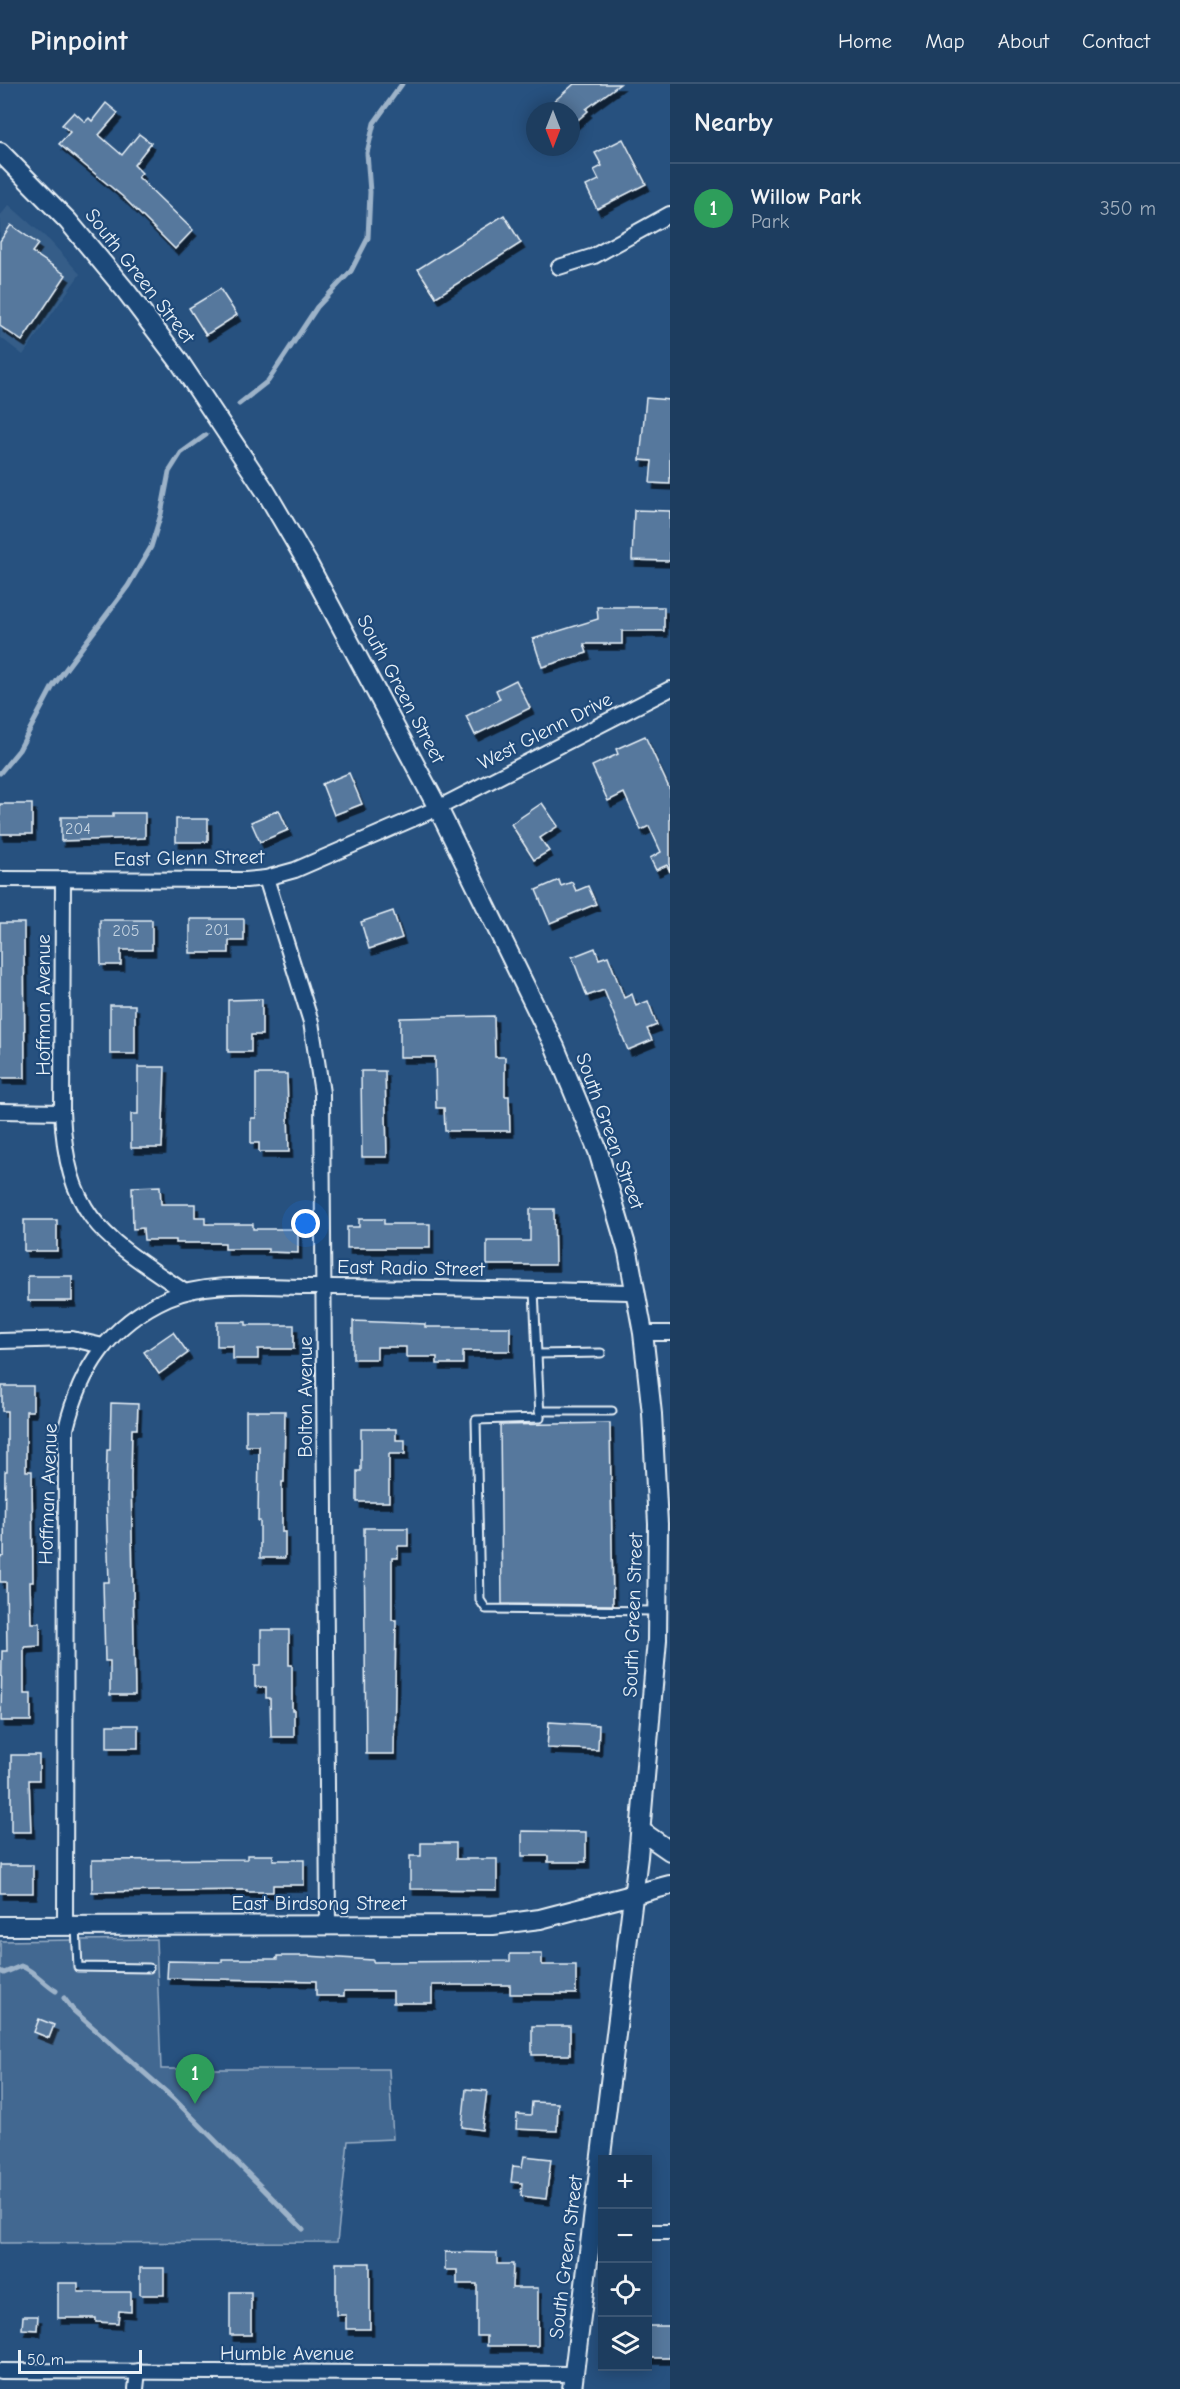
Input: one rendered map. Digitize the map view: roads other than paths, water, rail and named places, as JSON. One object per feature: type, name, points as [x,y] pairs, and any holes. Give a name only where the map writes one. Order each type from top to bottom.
[{"type":"street","name":"South Green Street","points":[[0,152],[46,197],[90,246],[133,300],[199,391],[266,492],[307,562],[438,808],[521,975],[585,1116],[614,1201],[636,1292],[643,1332],[653,1426],[664,1576],[657,1611],[654,1690],[641,1831],[597,2232],[573,2382]]},
{"type":"street","points":[[559,267],[594,256],[670,214]]},
{"type":"street","name":"West Glenn Drive","points":[[438,808],[670,689]]},
{"type":"street","name":"East Glenn Street","points":[[0,879],[226,880],[266,878],[295,870],[438,808]]},
{"type":"street","name":"Bolton Avenue","points":[[266,878],[308,1008],[320,1070],[323,1105],[328,1925]]},
{"type":"street","name":"Hoffman Avenue","points":[[63,879],[62,1112],[69,1169],[79,1197],[90,1216],[111,1240],[185,1292]]},
{"type":"street","points":[[0,1111],[62,1112]]},
{"type":"street","name":"East Radio Street","points":[[185,1292],[218,1287],[323,1287],[636,1292]]},
{"type":"street","name":"Hoffman Avenue","points":[[71,1926],[66,1438],[71,1408],[91,1362],[103,1346],[146,1311],[170,1297],[185,1292]]},
{"type":"street","points":[[643,1332],[670,1333]]},
{"type":"street","points":[[0,1341],[72,1339],[103,1346]]},
{"type":"street","points":[[641,1831],[670,1851]]},
{"type":"street","name":"East Birdsong Street","points":[[0,1926],[506,1924],[540,1919],[670,1885]]},
{"type":"street","points":[[652,2232],[670,2232]]},
{"type":"street","name":"Humble Avenue","points":[[0,2371],[138,2371],[573,2382]]},
{"type":"street","points":[[136,2389],[138,2371]]},
{"type":"lane","points":[[534,1290],[540,1418],[476,1420],[480,1600],[486,1609],[657,1611]]},
{"type":"lane","points":[[537,1354],[601,1353]]},
{"type":"lane","points":[[539,1411],[612,1411]]},
{"type":"lane","points":[[71,1926],[78,1967],[149,1968]]},
{"type":"waterway","points":[[239,404],[268,381],[317,307],[351,271],[368,238],[370,192],[367,153],[374,123],[402,84]]},
{"type":"waterway","points":[[0,773],[19,750],[53,686],[128,586],[151,547],[161,514],[169,472],[181,453],[206,435]]},
{"type":"waterway","points":[[0,1971],[4,1973],[21,1966],[56,1991]]},
{"type":"waterway","points":[[64,1998],[73,2010],[174,2099],[303,2229]]},
{"type":"place","name":"Willow Park","points":[[195,2104]]}]
